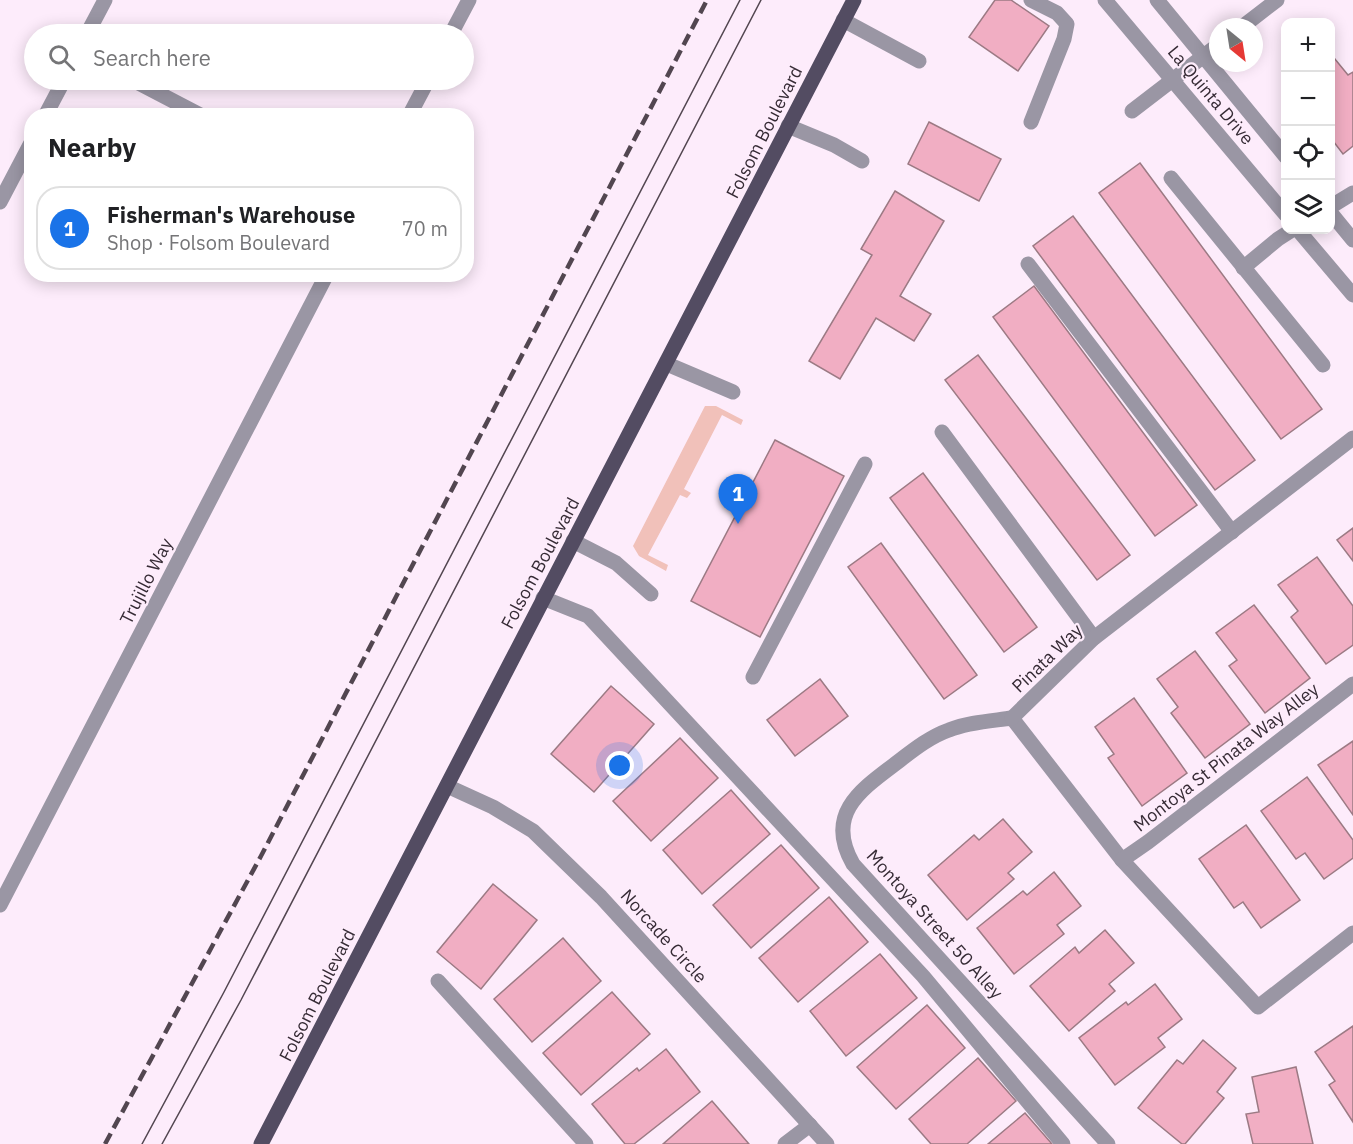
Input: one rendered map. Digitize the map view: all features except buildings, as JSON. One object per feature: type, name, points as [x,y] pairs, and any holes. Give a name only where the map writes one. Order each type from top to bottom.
[{"type":"main road","name":"Folsom Boulevard","points":[[261,1144],[854,0]]},
{"type":"street","points":[[92,24],[105,0]]},
{"type":"street","points":[[457,24],[469,0]]},
{"type":"street","points":[[1030,0],[1057,13],[1067,24],[1064,39],[1031,122]]},
{"type":"street","name":"La Quinta Drive","points":[[1105,0],[1281,209]]},
{"type":"street","name":"La Quinta Drive","points":[[1157,0],[1281,151]]},
{"type":"street","points":[[1254,18],[1277,0]]},
{"type":"street","points":[[843,20],[919,61]]},
{"type":"street","points":[[1132,111],[1209,53]]},
{"type":"street","points":[[49,108],[59,90]]},
{"type":"street","points":[[152,90],[187,108]]},
{"type":"street","points":[[414,108],[423,90]]},
{"type":"street","points":[[788,126],[834,145],[862,161]]},
{"type":"street","points":[[0,202],[24,156]]},
{"type":"street","points":[[1171,178],[1323,365]]},
{"type":"street","points":[[1335,204],[1353,193]]},
{"type":"street","points":[[1335,218],[1353,240]]},
{"type":"street","points":[[1243,268],[1286,234]]},
{"type":"street","points":[[1301,234],[1353,295]]},
{"type":"street","points":[[1028,264],[1232,532]]},
{"type":"street","name":"Trujillo Way","points":[[0,905],[323,282]]},
{"type":"street","points":[[667,364],[733,392]]},
{"type":"street","points":[[942,432],[1094,639]]},
{"type":"street","name":"Pinata Way","points":[[1353,438],[1094,639],[1012,718],[1122,860],[1258,1007],[1353,933]]},
{"type":"street","points":[[753,677],[865,464]]},
{"type":"street","points":[[573,541],[616,563],[651,594]]},
{"type":"street","points":[[543,598],[588,616],[923,976],[1062,1144]]},
{"type":"street","name":"Montoya St Pinata Way Alley","points":[[1122,860],[1353,684]]},
{"type":"street","name":"Montoya Street 50 Alley","points":[[1012,718],[948,730],[914,748],[865,786],[852,800],[845,818],[843,837],[853,864],[1108,1144]]},
{"type":"street","name":"Norcade Circle","points":[[447,786],[493,807],[533,831],[602,897],[827,1144]]},
{"type":"street","points":[[438,981],[586,1144]]},
{"type":"street","points":[[785,1144],[810,1125]]},
{"type":"shaded area","points":[[705,406],[716,406],[743,420],[741,425],[722,415],[684,489],[691,493],[687,498],[680,495],[648,555],[668,565],[666,571],[639,556],[633,546]]},
{"type":"tram line","points":[[142,1144],[224,992],[740,0]]},
{"type":"tram line","points":[[162,1144],[241,1000],[761,0]]},
{"type":"railway","points":[[105,1144],[261,856],[707,0]]},
{"type":"place","name":"Fisherman's Warehouse","points":[[738,524]]}]
